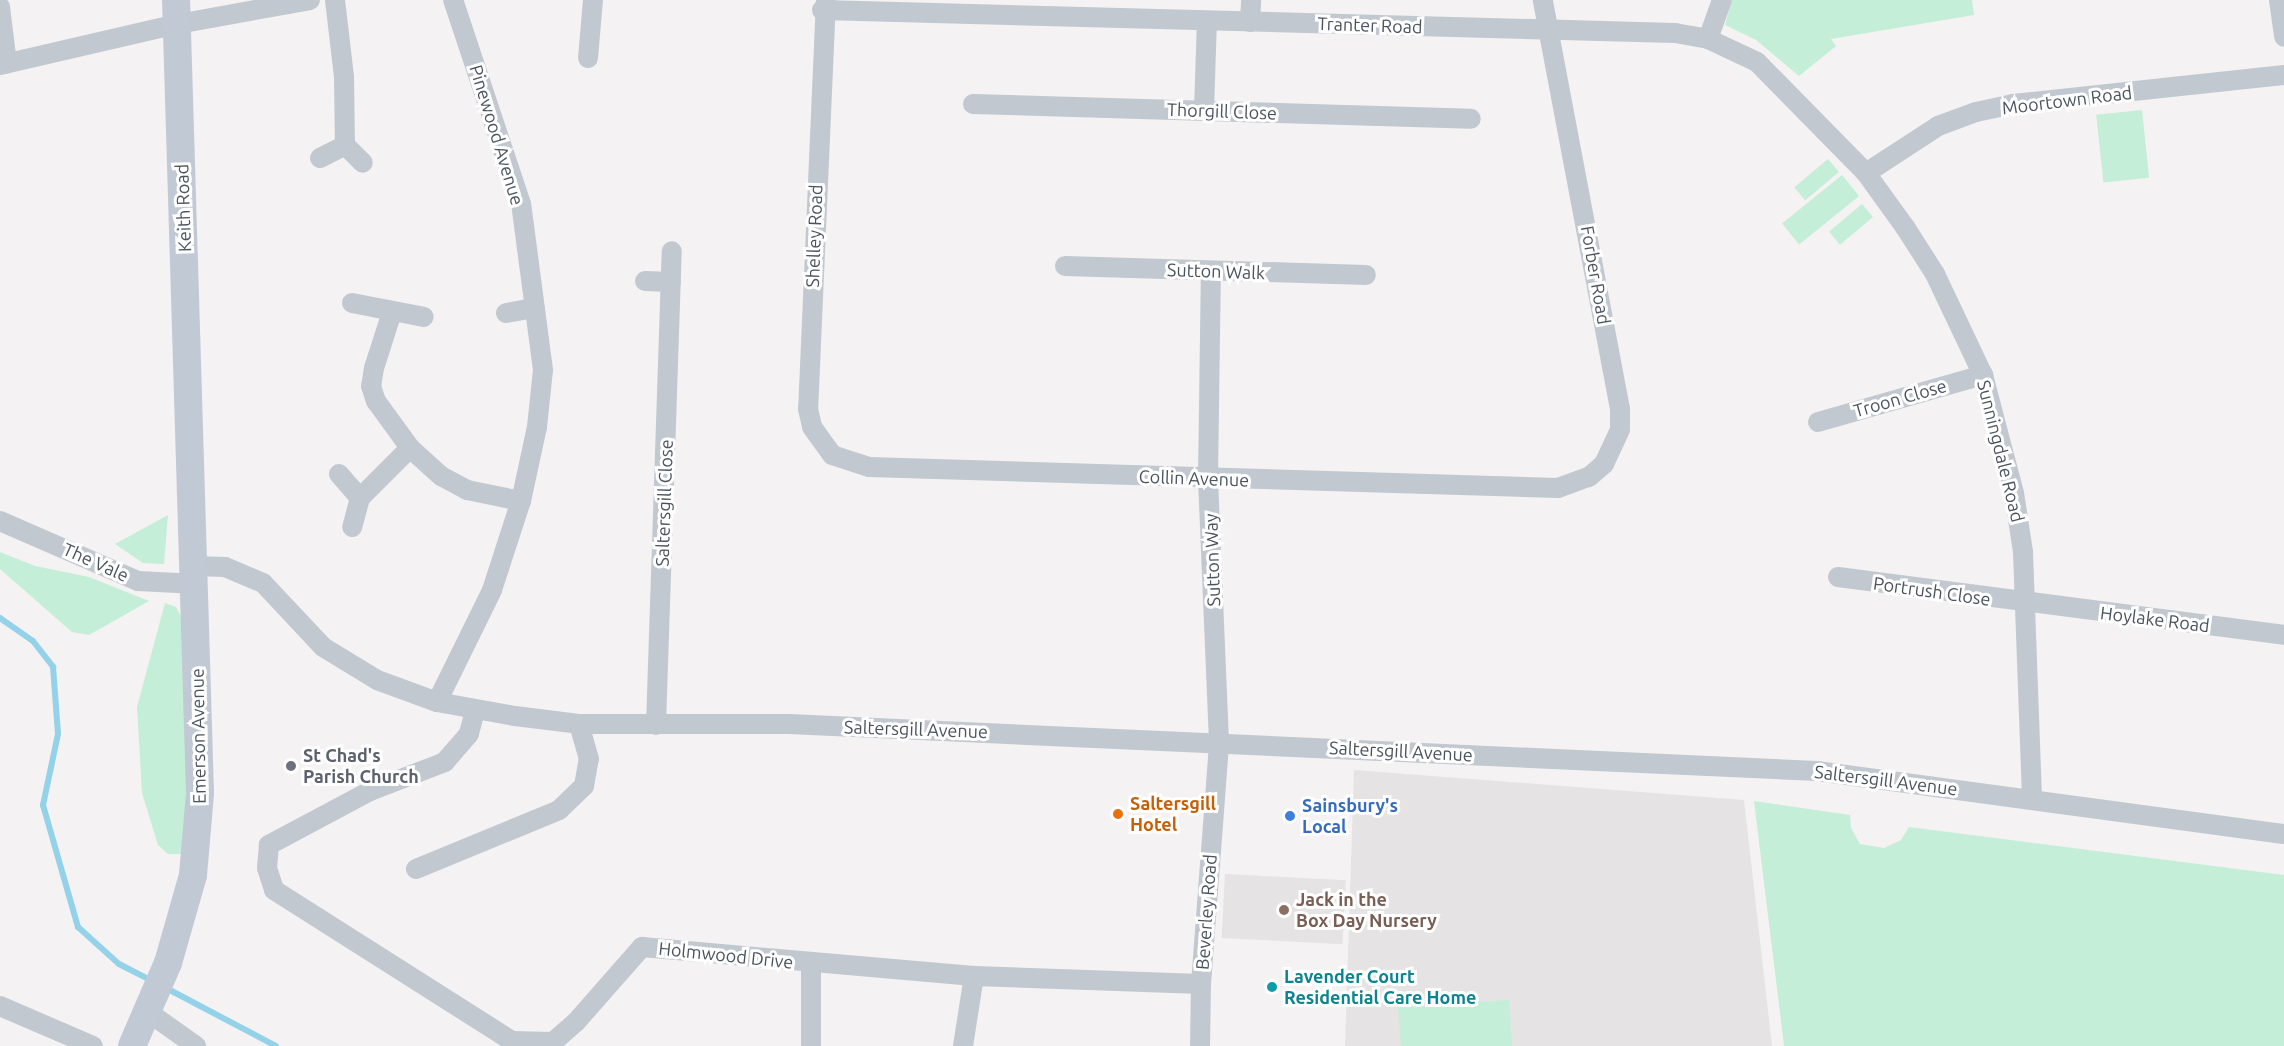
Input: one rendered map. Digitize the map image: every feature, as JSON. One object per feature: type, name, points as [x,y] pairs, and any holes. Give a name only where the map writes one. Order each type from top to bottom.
[{"type":"street","points":[[0,7],[4,64],[177,12],[310,0]]},
{"type":"street","points":[[335,0],[344,76],[345,145],[363,163]]},
{"type":"street","name":"Pinewood Avenue","points":[[437,702],[492,590],[521,501],[537,427],[543,370],[520,204],[453,0]]},
{"type":"street","points":[[588,58],[593,0]]},
{"type":"street","points":[[1250,22],[1251,0]]},
{"type":"street","name":"Forber Road","points":[[1543,0],[1551,30],[1620,419],[1614,447],[1604,464],[1589,477],[1558,488]]},
{"type":"street","points":[[1708,39],[1722,0]]},
{"type":"street","points":[[2279,0],[2284,37]]},
{"type":"street","name":"Tranter Road","points":[[824,5],[1207,21],[1675,33],[1708,39],[1757,62],[1866,173]]},
{"type":"street","name":"Shelley Road","points":[[824,5],[808,409],[812,427],[832,454]]},
{"type":"street","name":"Keith Road","points":[[177,12],[188,416]]},
{"type":"street","points":[[1204,110],[1207,21]]},
{"type":"street","name":"Moortown Road","points":[[1866,173],[1938,126],[1976,112],[2013,104],[2284,75]]},
{"type":"street","name":"Thorgill Close","points":[[972,104],[1471,119]]},
{"type":"street","points":[[320,158],[345,145]]},
{"type":"street","name":"Sunningdale Road","points":[[1866,173],[1935,274],[1983,375],[2014,493],[2027,604],[2032,798]]},
{"type":"street","name":"Saltersgill Close","points":[[656,725],[672,251]]},
{"type":"street","name":"Sutton Walk","points":[[1065,266],[1366,275]]},
{"type":"street","name":"Sutton Way","points":[[1211,271],[1208,478],[1219,742]]},
{"type":"street","points":[[645,281],[671,282]]},
{"type":"street","points":[[352,303],[424,316]]},
{"type":"street","points":[[506,313],[535,308]]},
{"type":"street","points":[[392,312],[371,386],[376,401],[410,448],[441,476],[467,490],[521,501]]},
{"type":"street","name":"Troon Close","points":[[1818,422],[1983,375]]},
{"type":"street","name":"Emerson Avenue","points":[[132,1046],[168,963],[193,875],[200,793],[195,575],[188,416]]},
{"type":"street","points":[[352,526],[360,498],[410,448]]},
{"type":"street","name":"Collin Avenue","points":[[832,454],[869,467],[1558,488]]},
{"type":"street","points":[[339,474],[360,498]]},
{"type":"street","name":"The Vale","points":[[0,521],[138,581],[195,575],[225,567],[263,583],[323,647],[377,680],[437,702]]},
{"type":"street","name":"Portrush Close","points":[[1838,578],[2027,604]]},
{"type":"street","name":"Hoylake Road","points":[[2027,604],[2284,635]]},
{"type":"street","name":"Saltersgill Avenue","points":[[437,702],[475,711],[579,724],[789,724],[1817,771],[2032,798],[2284,834]]},
{"type":"street","name":"Holmwood Drive","points":[[475,711],[469,734],[445,762],[370,791],[269,845],[267,868],[274,890],[512,1041],[553,1042],[576,1022],[642,947],[974,976],[1200,984]]},
{"type":"street","points":[[416,869],[559,810],[584,786],[589,759],[579,724]]},
{"type":"street","name":"Beverley Road","points":[[1200,1046],[1200,984],[1219,742]]},
{"type":"street","points":[[811,963],[811,1046]]},
{"type":"street","points":[[963,1046],[974,976]]},
{"type":"street","points":[[152,1004],[196,1046]]},
{"type":"street","points":[[0,1006],[93,1046]]},
{"type":"shaded area","points":[[1354,770],[1744,800],[1772,1046],[1345,1046]]},
{"type":"shaded area","name":"Jack in the Box Day Nursery","points":[[1225,874],[1346,880],[1342,944],[1222,938]]},
{"type":"green space","points":[[1732,0],[1972,0],[1974,15],[1831,39],[1836,46],[1799,76],[1756,40],[1725,25]]},
{"type":"green space","points":[[2142,110],[2149,178],[2103,182],[2096,115]]},
{"type":"green space","points":[[1828,159],[1839,172],[1805,200],[1794,187]]},
{"type":"green space","points":[[1842,175],[1859,196],[1799,244],[1782,223]]},
{"type":"green space","points":[[1862,204],[1873,217],[1840,245],[1829,232]]},
{"type":"green space","points":[[168,515],[164,564],[143,563],[115,544]]},
{"type":"green space","points":[[0,552],[35,566],[89,577],[149,601],[89,635],[72,632],[0,569]]},
{"type":"green space","points":[[165,603],[176,607],[185,624],[190,788],[182,854],[168,854],[158,845],[142,793],[137,707]]},
{"type":"green space","points":[[1754,801],[1850,815],[1851,828],[1860,844],[1884,848],[1901,840],[1909,827],[2284,875],[2284,1046],[1784,1046]]},
{"type":"green space","points":[[1509,1000],[1512,1046],[1401,1046],[1398,1007]]},
{"type":"waterway","points":[[0,618],[33,641],[53,667],[58,734],[43,805],[78,927],[119,964],[151,980]]},
{"type":"waterway","points":[[166,988],[276,1046]]},
{"type":"place","name":"St Chad's Parish Church","points":[[291,766]]},
{"type":"place","name":"Saltersgill Hotel","points":[[1118,814]]},
{"type":"place","name":"Sainsbury's Local","points":[[1290,816]]},
{"type":"place","name":"Jack in the Box Day Nursery","points":[[1284,910]]},
{"type":"place","name":"Lavender Court Residential Care Home","points":[[1272,987]]}]
